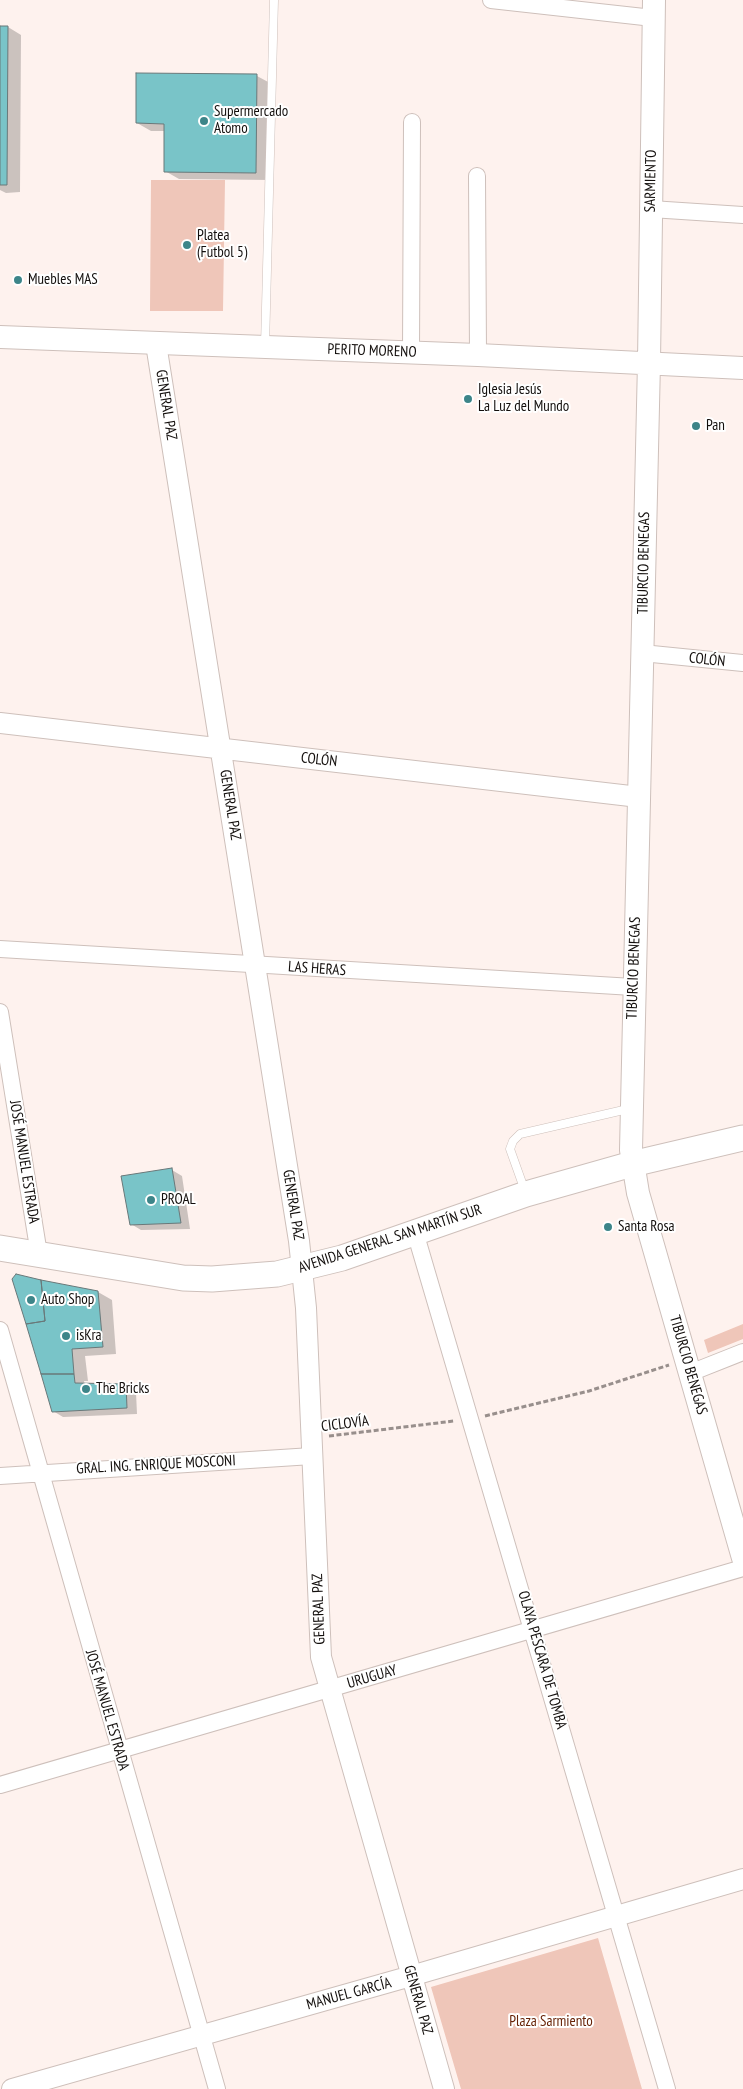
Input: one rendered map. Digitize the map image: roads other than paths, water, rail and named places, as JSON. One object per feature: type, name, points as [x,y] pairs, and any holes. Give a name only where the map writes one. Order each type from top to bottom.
[{"type":"main road","name":"SARMIENTO","points":[[648,362],[654,9]]},
{"type":"main road","name":"PERITO MORENO","points":[[0,337],[411,352],[743,368]]},
{"type":"main road","name":"TIBURCIO BENEGAS","points":[[648,362],[630,1109],[632,1164],[743,1558]]},
{"type":"main road","name":"AVENIDA GENERAL SAN MARTÍN SUR","points":[[0,1248],[183,1278],[234,1278],[302,1269],[526,1194],[632,1164],[743,1138]]},
{"type":"street","points":[[491,0],[654,9]]},
{"type":"street","points":[[411,352],[412,122]]},
{"type":"street","points":[[477,176],[478,355]]},
{"type":"street","points":[[651,209],[743,215]]},
{"type":"street","name":"GENERAL PAZ","points":[[156,344],[302,1269],[321,1657],[328,1690],[444,2089]]},
{"type":"street","name":"COLÓN","points":[[642,653],[743,663]]},
{"type":"street","name":"COLÓN","points":[[0,723],[638,797]]},
{"type":"street","name":"LAS HERAS","points":[[0,949],[255,963],[284,968],[633,988]]},
{"type":"street","name":"JOSÉ MANUEL ESTRADA","points":[[0,1012],[39,1254]]},
{"type":"street","name":"OLAYA PESCARA DE TOMBA","points":[[415,1232],[668,2089]]},
{"type":"street","name":"JOSÉ MANUEL ESTRADA","points":[[0,1330],[118,1750],[217,2089]]},
{"type":"street","points":[[688,1366],[743,1352]]},
{"type":"street","name":"GRAL. ING. ENRIQUE MOSCONI","points":[[0,1476],[312,1448]]},
{"type":"street","name":"URUGUAY","points":[[0,1785],[743,1568]]},
{"type":"street","name":"MANUEL GARCÍA","points":[[12,2089],[201,2034],[412,1976],[743,1879]]},
{"type":"lane","points":[[265,348],[274,0]]},
{"type":"lane","points":[[526,1194],[510,1149],[513,1141],[520,1134],[630,1109]]},
{"type":"place","name":"Supermercado Atomo","points":[[204,121]]},
{"type":"place","name":"Platea (Futbol 5)","points":[[187,245]]},
{"type":"place","name":"Muebles MAS","points":[[18,280]]},
{"type":"place","name":"Iglesia Jesús La Luz del Mundo","points":[[468,399]]},
{"type":"place","name":"Pan","points":[[696,426]]},
{"type":"place","name":"PROAL","points":[[151,1200]]},
{"type":"place","name":"Santa Rosa","points":[[608,1227]]},
{"type":"place","name":"Auto Shop","points":[[31,1300]]},
{"type":"place","name":"isKra","points":[[66,1336]]},
{"type":"place","name":"The Bricks","points":[[86,1389]]},
{"type":"park label","name":"Plaza Sarmiento","points":[[551,2022]]}]
